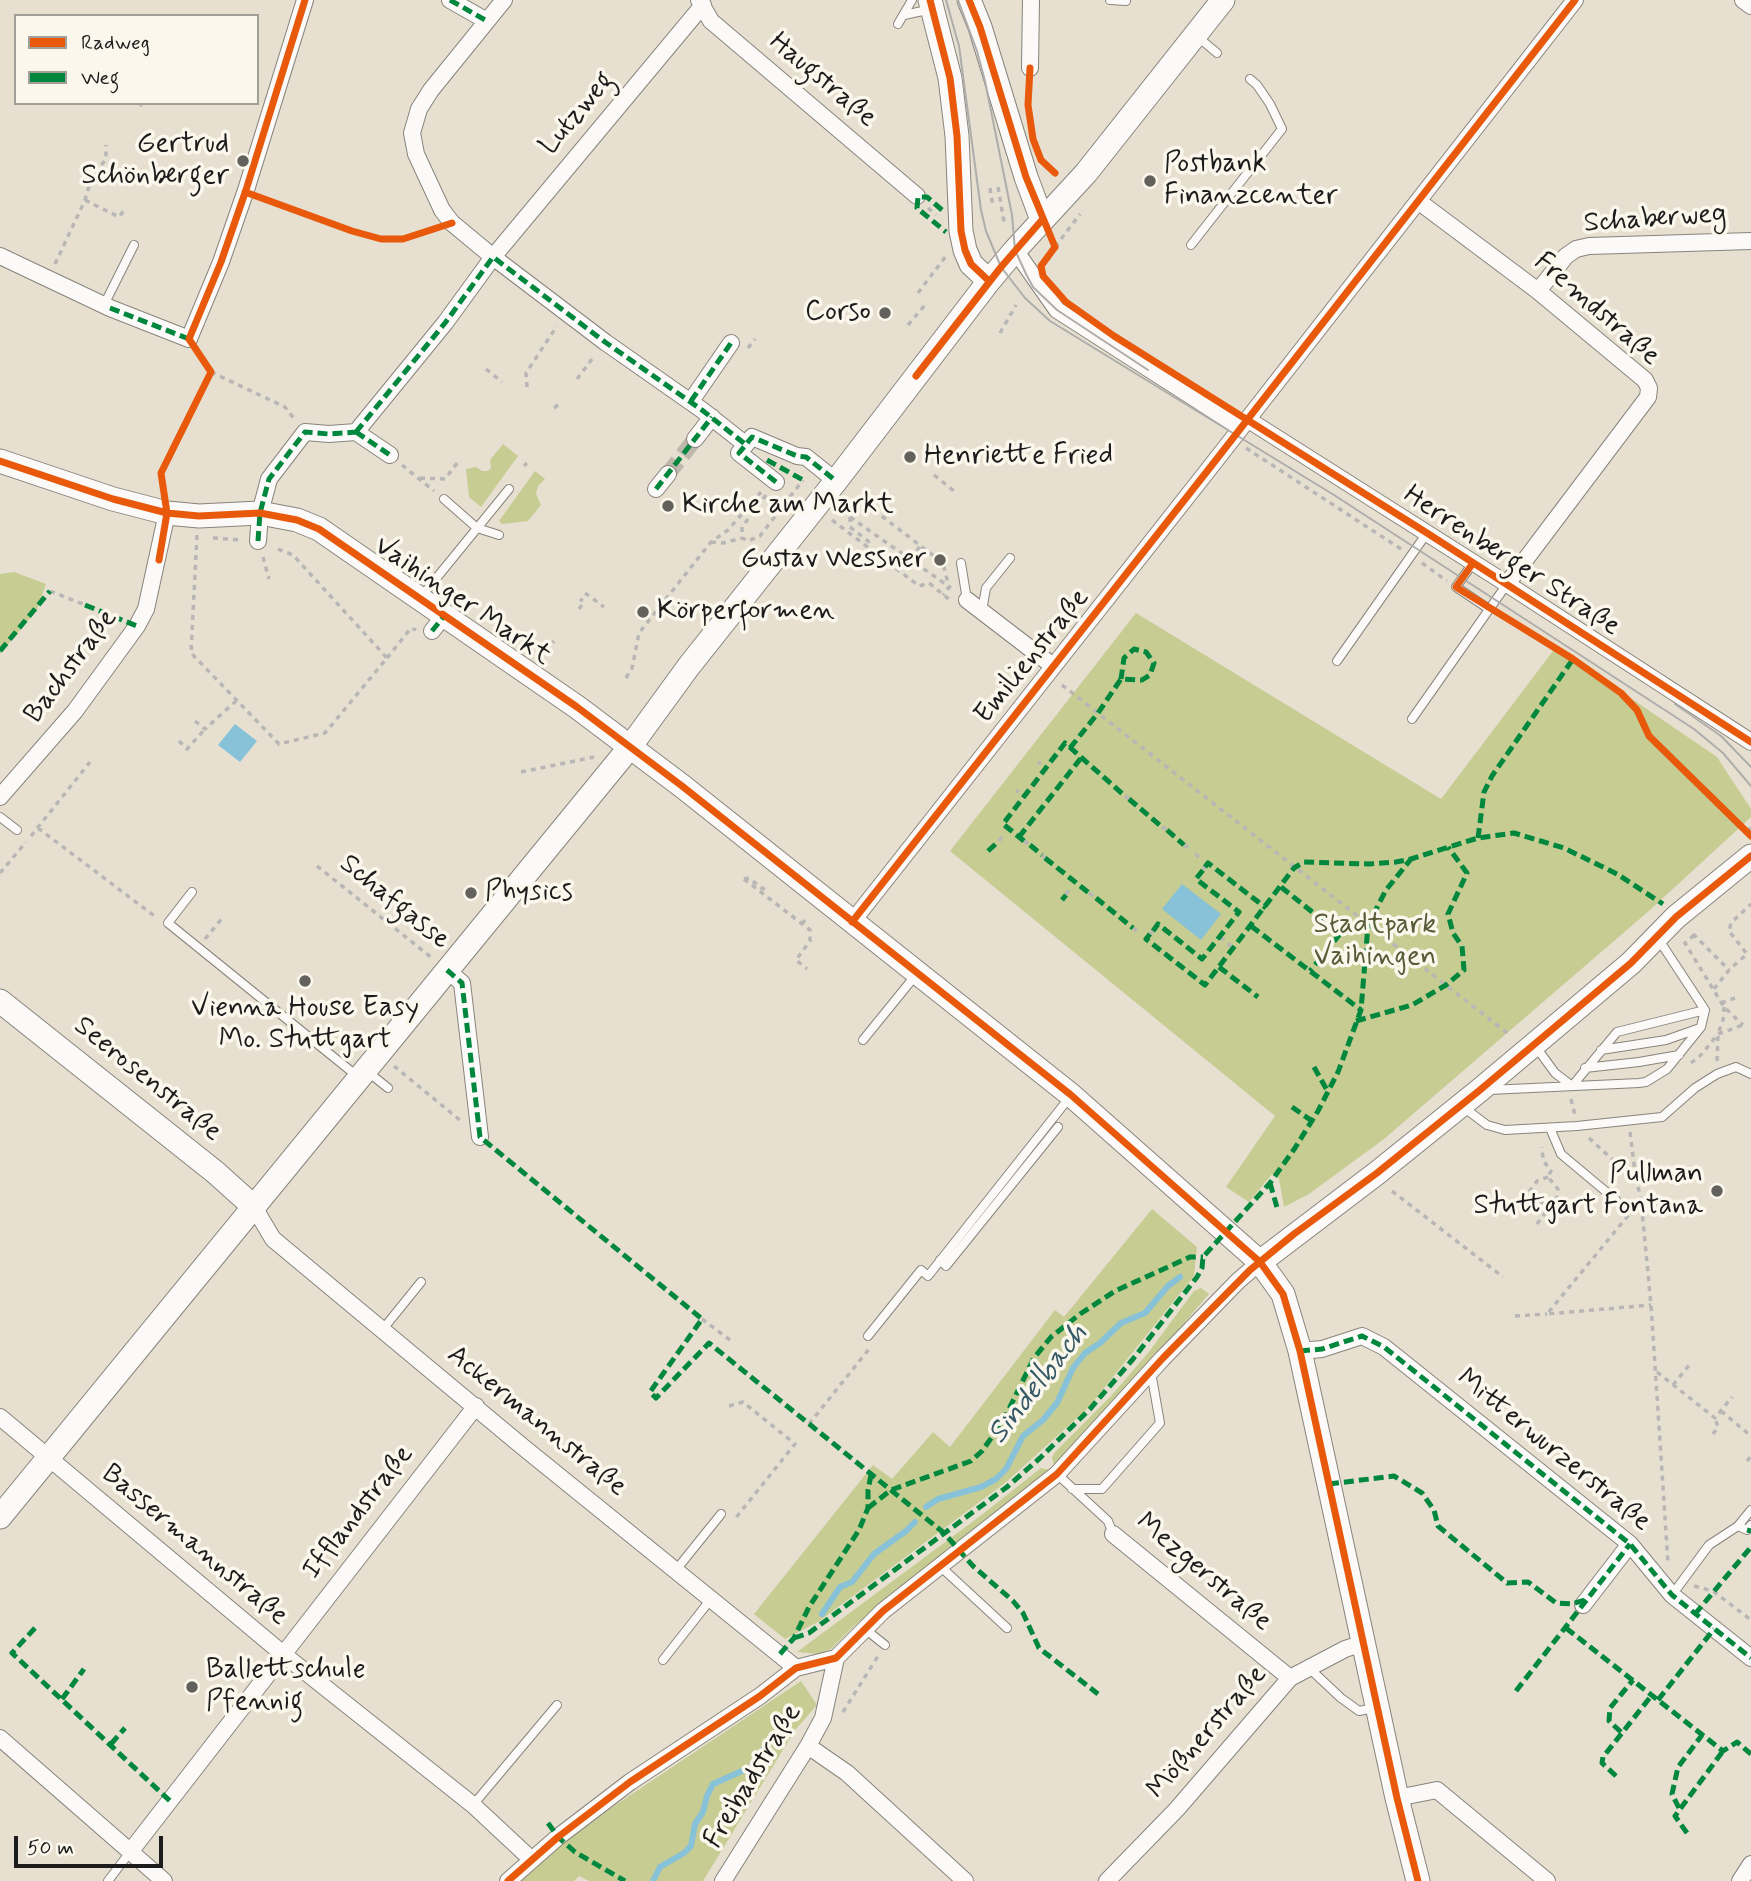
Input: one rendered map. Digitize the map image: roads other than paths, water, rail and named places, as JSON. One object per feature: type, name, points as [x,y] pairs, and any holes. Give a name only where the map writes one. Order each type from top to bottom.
[{"type":"main road","points":[[970,0],[1042,220]]},
{"type":"main road","points":[[0,1517],[630,747],[689,666],[836,481],[989,281],[1078,182],[1223,0]]},
{"type":"main road","points":[[925,3],[950,78],[957,136],[961,231],[965,250],[971,264],[989,281]]},
{"type":"main road","name":"Vaihinger Markt","points":[[0,461],[113,499],[167,513],[198,516],[260,513],[297,520],[319,529],[419,599],[438,623],[577,707],[630,747],[1071,1095],[1260,1262],[1283,1294],[1300,1351],[1397,1798],[1418,1881]]},
{"type":"main road","points":[[1260,1262],[1377,1174],[1461,1106],[1632,963],[1676,917],[1751,856]]},
{"type":"main road","name":"Seerosenstraße","points":[[0,1000],[215,1172],[254,1207]]},
{"type":"street","points":[[0,256],[104,306],[189,339],[221,262],[241,204],[305,0]]},
{"type":"street","points":[[450,0],[487,21]]},
{"type":"street","points":[[504,0],[431,90],[419,109],[412,133],[416,154],[442,210],[453,223],[494,257],[606,342],[691,401],[745,444]]},
{"type":"street","points":[[1030,68],[1031,0]]},
{"type":"street","name":"Emilienstraße","points":[[852,922],[1574,0]]},
{"type":"street","points":[[1743,0],[1751,6]]},
{"type":"street","name":"Haugstraße","points":[[701,3],[711,21],[916,196]]},
{"type":"street","name":"Lutzweg","points":[[494,257],[701,3]]},
{"type":"street","name":"Fremdstraße","points":[[1418,201],[1538,291],[1645,380],[1649,388],[1648,397],[1507,583]]},
{"type":"street","name":"Schaberweg","points":[[1538,291],[1566,256],[1576,249],[1589,246],[1751,241]]},
{"type":"street","name":"Herrenberger Straße","points":[[1015,250],[1056,310],[1240,429],[1427,533],[1751,742]]},
{"type":"street","points":[[356,432],[445,323],[494,257]]},
{"type":"street","points":[[691,401],[731,343]]},
{"type":"street","points":[[695,439],[712,417]]},
{"type":"street","points":[[258,541],[260,513],[269,479],[305,432],[356,432],[390,455]]},
{"type":"street","points":[[776,482],[739,453],[751,437],[797,456],[806,457],[836,481]]},
{"type":"street","points":[[656,488],[668,474]]},
{"type":"street","name":"Bachstraße","points":[[0,797],[75,711],[137,626],[146,609],[159,560],[167,513]]},
{"type":"street","points":[[960,601],[982,611],[1053,666]]},
{"type":"street","points":[[447,970],[462,983],[480,1137]]},
{"type":"street","name":"Ackermannstraße","points":[[254,1207],[273,1239],[523,1447],[796,1668]]},
{"type":"street","points":[[508,1881],[630,1782],[760,1696],[796,1668],[836,1658],[883,1612],[1057,1474],[1238,1280],[1260,1262]]},
{"type":"street","name":"Mitterwurzerstraße","points":[[1300,1351],[1322,1349],[1362,1336],[1384,1348],[1630,1544],[1672,1595],[1751,1658]]},
{"type":"street","name":"Ifflandstraße","points":[[130,1852],[476,1406]]},
{"type":"street","name":"Bassermannstraße","points":[[0,1417],[283,1654],[473,1805],[532,1860]]},
{"type":"street","name":"Mezgerstraße","points":[[1113,1534],[1290,1678]]},
{"type":"street","points":[[1583,1605],[1630,1544]]},
{"type":"street","name":"Mößnerstraße","points":[[1107,1881],[1177,1809],[1290,1678],[1345,1649],[1363,1643]]},
{"type":"street","name":"Freibadstraße","points":[[723,1881],[823,1718],[836,1658]]},
{"type":"street","points":[[0,1738],[164,1881]]},
{"type":"street","points":[[808,1746],[847,1773],[965,1881]]},
{"type":"street","points":[[1397,1798],[1437,1790],[1547,1881]]},
{"type":"street","points":[[1740,1881],[1751,1864]]},
{"type":"lane","points":[[1110,0],[1126,1]]},
{"type":"lane","points":[[904,15],[925,3]]},
{"type":"lane","points":[[898,24],[904,15],[925,3]]},
{"type":"lane","points":[[1195,35],[1217,53]]},
{"type":"lane","points":[[1191,245],[1282,129],[1270,104],[1250,79]]},
{"type":"lane","points":[[104,306],[134,245]]},
{"type":"lane","points":[[1038,282],[1055,289]]},
{"type":"lane","name":"Vaihinger Markt","points":[[419,599],[509,489]]},
{"type":"lane","points":[[444,499],[477,528],[499,535]]},
{"type":"lane","name":"Herrenberger Straße","points":[[1337,661],[1427,533]]},
{"type":"lane","points":[[982,611],[986,588],[1010,558]]},
{"type":"lane","points":[[960,601],[961,563]]},
{"type":"lane","points":[[1473,563],[1456,587],[1489,609]]},
{"type":"lane","name":"Herrenberger Straße","points":[[1412,719],[1507,583]]},
{"type":"lane","points":[[0,817],[18,830]]},
{"type":"lane","points":[[192,892],[168,923],[199,948],[368,1067],[388,1088]]},
{"type":"lane","points":[[1480,1090],[1646,1082],[1667,1069],[1700,1027],[1705,1010],[1701,1000],[1657,937]]},
{"type":"lane","points":[[863,1040],[917,973]]},
{"type":"lane","points":[[1572,1086],[1618,1032],[1705,1010]]},
{"type":"lane","points":[[1601,1050],[1666,1040],[1700,1027]]},
{"type":"lane","points":[[1534,1045],[1555,1073],[1572,1086]]},
{"type":"lane","points":[[1585,1068],[1681,1054]]},
{"type":"lane","points":[[1461,1106],[1487,1125],[1504,1130],[1577,1126],[1662,1116],[1695,1088],[1717,1074],[1736,1067],[1751,1074]]},
{"type":"lane","points":[[869,1336],[921,1270],[928,1276],[1071,1095]]},
{"type":"lane","points":[[940,1260],[946,1266],[1058,1127]]},
{"type":"lane","points":[[1550,1128],[1561,1154],[1616,1200]]},
{"type":"lane","points":[[383,1329],[421,1282]]},
{"type":"lane","points":[[1072,1489],[1102,1489],[1160,1423],[1150,1372]]},
{"type":"lane","name":"Mezgerstraße","points":[[1057,1474],[1108,1521],[1113,1534]]},
{"type":"lane","points":[[1672,1595],[1709,1545],[1738,1526],[1751,1510]]},
{"type":"lane","points":[[676,1570],[721,1514]]},
{"type":"lane","points":[[1738,1526],[1747,1530],[1751,1525]]},
{"type":"lane","points":[[942,1567],[1007,1628]]},
{"type":"lane","points":[[663,1660],[711,1599]]},
{"type":"lane","points":[[865,1629],[885,1645]]},
{"type":"lane","points":[[1309,1668],[1340,1698],[1359,1711],[1377,1708]]},
{"type":"lane","points":[[473,1805],[557,1705]]},
{"type":"lane","points":[[108,1881],[130,1852]]},
{"type":"water","points":[[235,724],[257,741],[240,762],[218,745]]},
{"type":"water","points":[[1182,884],[1221,914],[1201,940],[1162,909]]},
{"type":"waterway","name":"Sindelbach","points":[[926,1507],[938,1499],[981,1487],[996,1479],[1006,1469],[1023,1436],[1043,1420],[1057,1403],[1073,1368],[1085,1353],[1121,1323],[1145,1313],[1168,1286],[1180,1277]]},
{"type":"waterway","name":"Sindelbach","points":[[822,1614],[840,1587],[852,1582],[874,1554],[915,1522]]},
{"type":"waterway","name":"Sindelbach","points":[[653,1881],[660,1867],[691,1846],[695,1824],[703,1812],[713,1784],[751,1767],[758,1755],[790,1720]]},
{"type":"tunnel","points":[[668,474],[695,439]]},
{"type":"tram line","points":[[946,0],[959,46],[986,231],[1001,267],[1025,298],[1050,321],[1334,495],[1694,729],[1723,753],[1751,786]]},
{"type":"tram line","points":[[958,0],[985,81],[1012,215],[1015,250],[1026,274],[1033,287],[1057,310],[1148,370]]},
{"type":"tram line","points":[[1675,704],[1721,736],[1751,767]]},
{"type":"place","name":"Gertrud Schönberger","points":[[243,161]]},
{"type":"place","name":"Postbank Finanzcenter","points":[[1150,181]]},
{"type":"place","name":"Corso","points":[[885,313]]},
{"type":"place","name":"Henriette Fried","points":[[910,457]]},
{"type":"place","name":"Kirche am Markt","points":[[668,506]]},
{"type":"place","name":"Gustav Wessner","points":[[940,560]]},
{"type":"place","name":"Körperformen","points":[[643,612]]},
{"type":"place","name":"Physics","points":[[471,893]]},
{"type":"place","name":"Vienna House Easy Mo. Stuttgart","points":[[305,981]]},
{"type":"place","name":"Pullman Stuttgart Fontana","points":[[1717,1191]]},
{"type":"place","name":"Ballettschule Pfennig","points":[[192,1687]]},
{"type":"park label","name":"Stadtpark Vaihingen","points":[[1375,942]]}]
